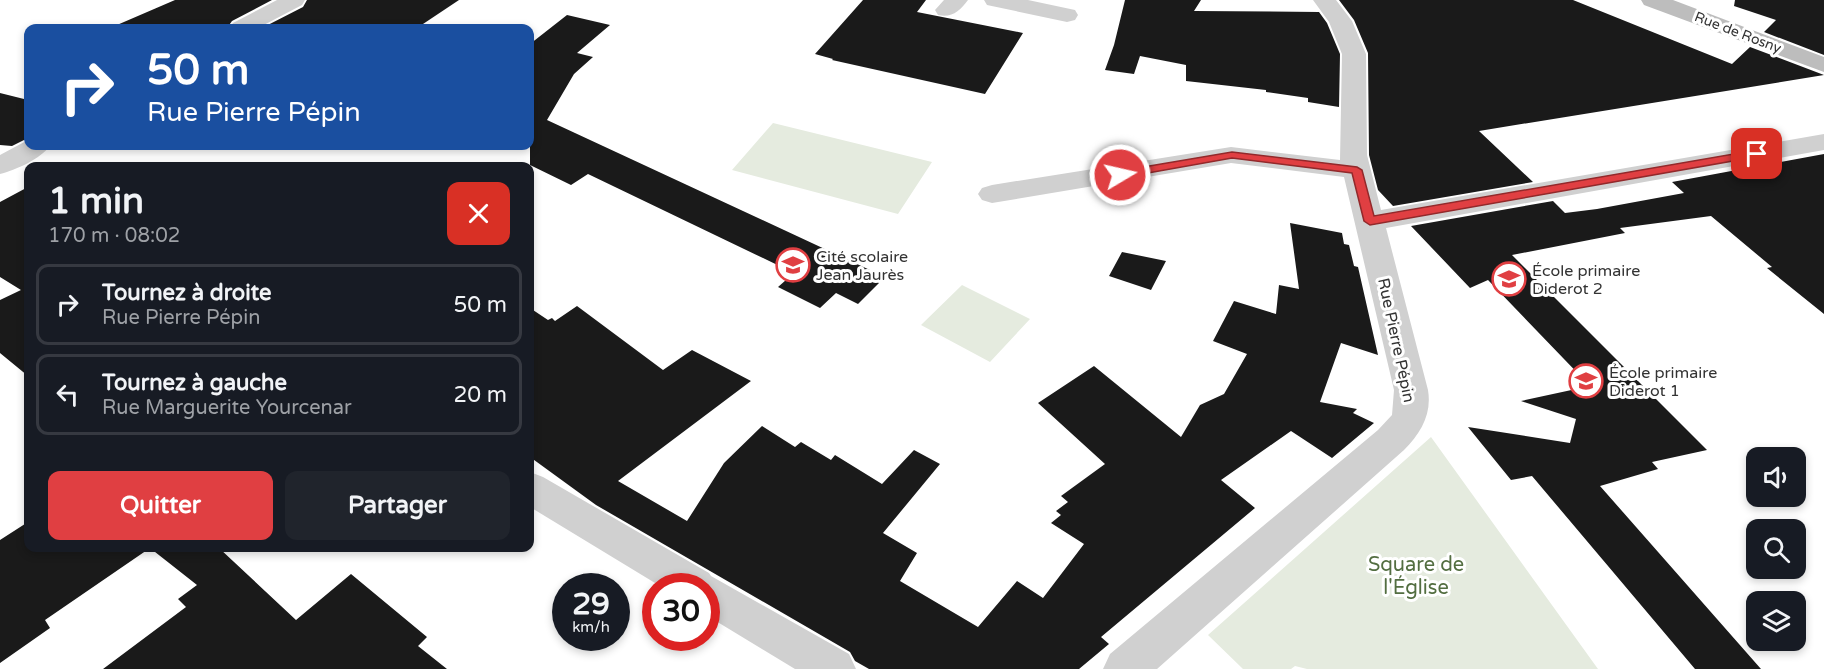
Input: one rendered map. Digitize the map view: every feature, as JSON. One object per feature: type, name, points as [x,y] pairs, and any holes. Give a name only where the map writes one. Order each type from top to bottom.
[{"type":"main road","name":"Rue de Rosny","points":[[1652,0],[1824,65]]},
{"type":"street","points":[[249,24],[294,0]]},
{"type":"street","points":[[995,0],[1067,15]]},
{"type":"street","name":"Rue Pierre Pépin","points":[[1125,669],[1391,440],[1407,423],[1412,412],[1411,390],[1353,155],[1354,54],[1340,21],[1324,0]]},
{"type":"street","points":[[1370,221],[1824,142]]},
{"type":"street","points":[[11,164],[30,150]]},
{"type":"street","points":[[992,194],[1232,155],[1357,170]]},
{"type":"street","points":[[534,490],[673,573]]},
{"type":"street","points":[[720,601],[834,669]]},
{"type":"green space","points":[[773,123],[932,162],[898,214],[732,170]]},
{"type":"green space","points":[[962,285],[1030,319],[990,362],[921,325]]},
{"type":"green space","name":"Square de l'Église","points":[[1431,437],[1598,669],[1307,669],[1295,666],[1291,669],[1243,669],[1208,635]]},
{"type":"building","points":[[175,0],[272,0],[230,24],[119,24]]},
{"type":"building","points":[[307,0],[459,0],[423,24],[270,24],[303,7]]},
{"type":"building","points":[[863,0],[926,0],[917,12],[1023,33],[985,94],[832,60],[815,54]]},
{"type":"building","points":[[1125,0],[1201,0],[1194,11],[1319,12],[1327,23],[1340,54],[1339,107],[1308,102],[1308,98],[1266,92],[1266,90],[1186,81],[1186,65],[1140,56],[1134,74],[1105,70]]},
{"type":"building","points":[[1339,0],[1573,0],[1732,64],[1750,47],[1824,75],[1479,131],[1533,182],[1393,206],[1378,190],[1369,155],[1368,53],[1354,20]]},
{"type":"building","points":[[1735,0],[1824,0],[1824,55],[1764,32],[1776,20],[1734,6]]},
{"type":"building","points":[[567,15],[610,25],[577,53],[593,57],[574,74],[547,120],[885,277],[858,304],[836,293],[820,308],[778,287],[794,273],[588,174],[571,185],[534,167],[534,162],[530,162],[530,150],[534,150],[534,41]]},
{"type":"building","points":[[0,93],[24,99],[24,140],[12,146],[0,145]]},
{"type":"building","points":[[1824,154],[1824,314],[1767,268],[1772,267],[1711,216],[1620,228],[1625,233],[1512,255],[1707,450],[1652,462],[1658,469],[1600,486],[1761,669],[1695,669],[1532,476],[1511,480],[1468,427],[1570,443],[1576,419],[1521,401],[1590,386],[1488,280],[1470,288],[1411,226],[1553,201],[1565,213],[1597,209],[1684,193],[1672,182]]},
{"type":"building","points":[[24,189],[24,373],[0,353],[0,300],[21,290],[0,277],[0,202]]},
{"type":"building","points":[[1290,223],[1342,233],[1344,244],[1349,245],[1354,266],[1358,267],[1378,355],[1341,343],[1320,402],[1357,409],[1353,413],[1374,423],[1332,458],[1291,431],[1221,480],[1255,508],[1101,637],[1109,644],[1079,669],[869,669],[855,661],[850,652],[720,577],[720,573],[713,573],[596,505],[534,460],[534,311],[548,320],[552,318],[555,321],[577,306],[663,370],[692,350],[751,381],[618,481],[687,521],[724,463],[762,426],[795,447],[801,442],[831,460],[835,455],[882,484],[914,450],[940,464],[883,533],[917,553],[900,581],[978,627],[1017,581],[1043,598],[1084,544],[1051,523],[1061,515],[1056,511],[1068,502],[1061,496],[1105,464],[1038,403],[1094,366],[1181,437],[1200,405],[1224,394],[1247,354],[1213,341],[1234,301],[1276,314],[1279,285],[1299,289]]},
{"type":"building","points":[[1122,252],[1166,261],[1151,290],[1109,276]]},
{"type":"building","points":[[24,525],[24,552],[144,552],[45,620],[50,628],[0,663],[0,540]]},
{"type":"building","points":[[155,552],[223,552],[296,620],[351,574],[427,637],[418,646],[447,669],[103,669],[186,607],[178,599],[197,585]]},
{"type":"place","name":"Cité scolaire Jean Jaurès","points":[[793,265]]},
{"type":"place","name":"École primaire Diderot 2","points":[[1509,279]]},
{"type":"place","name":"École primaire Diderot 1","points":[[1586,381]]},
{"type":"route","points":[[1120,175],[1232,155],[1357,170],[1370,221],[1757,154]]}]
